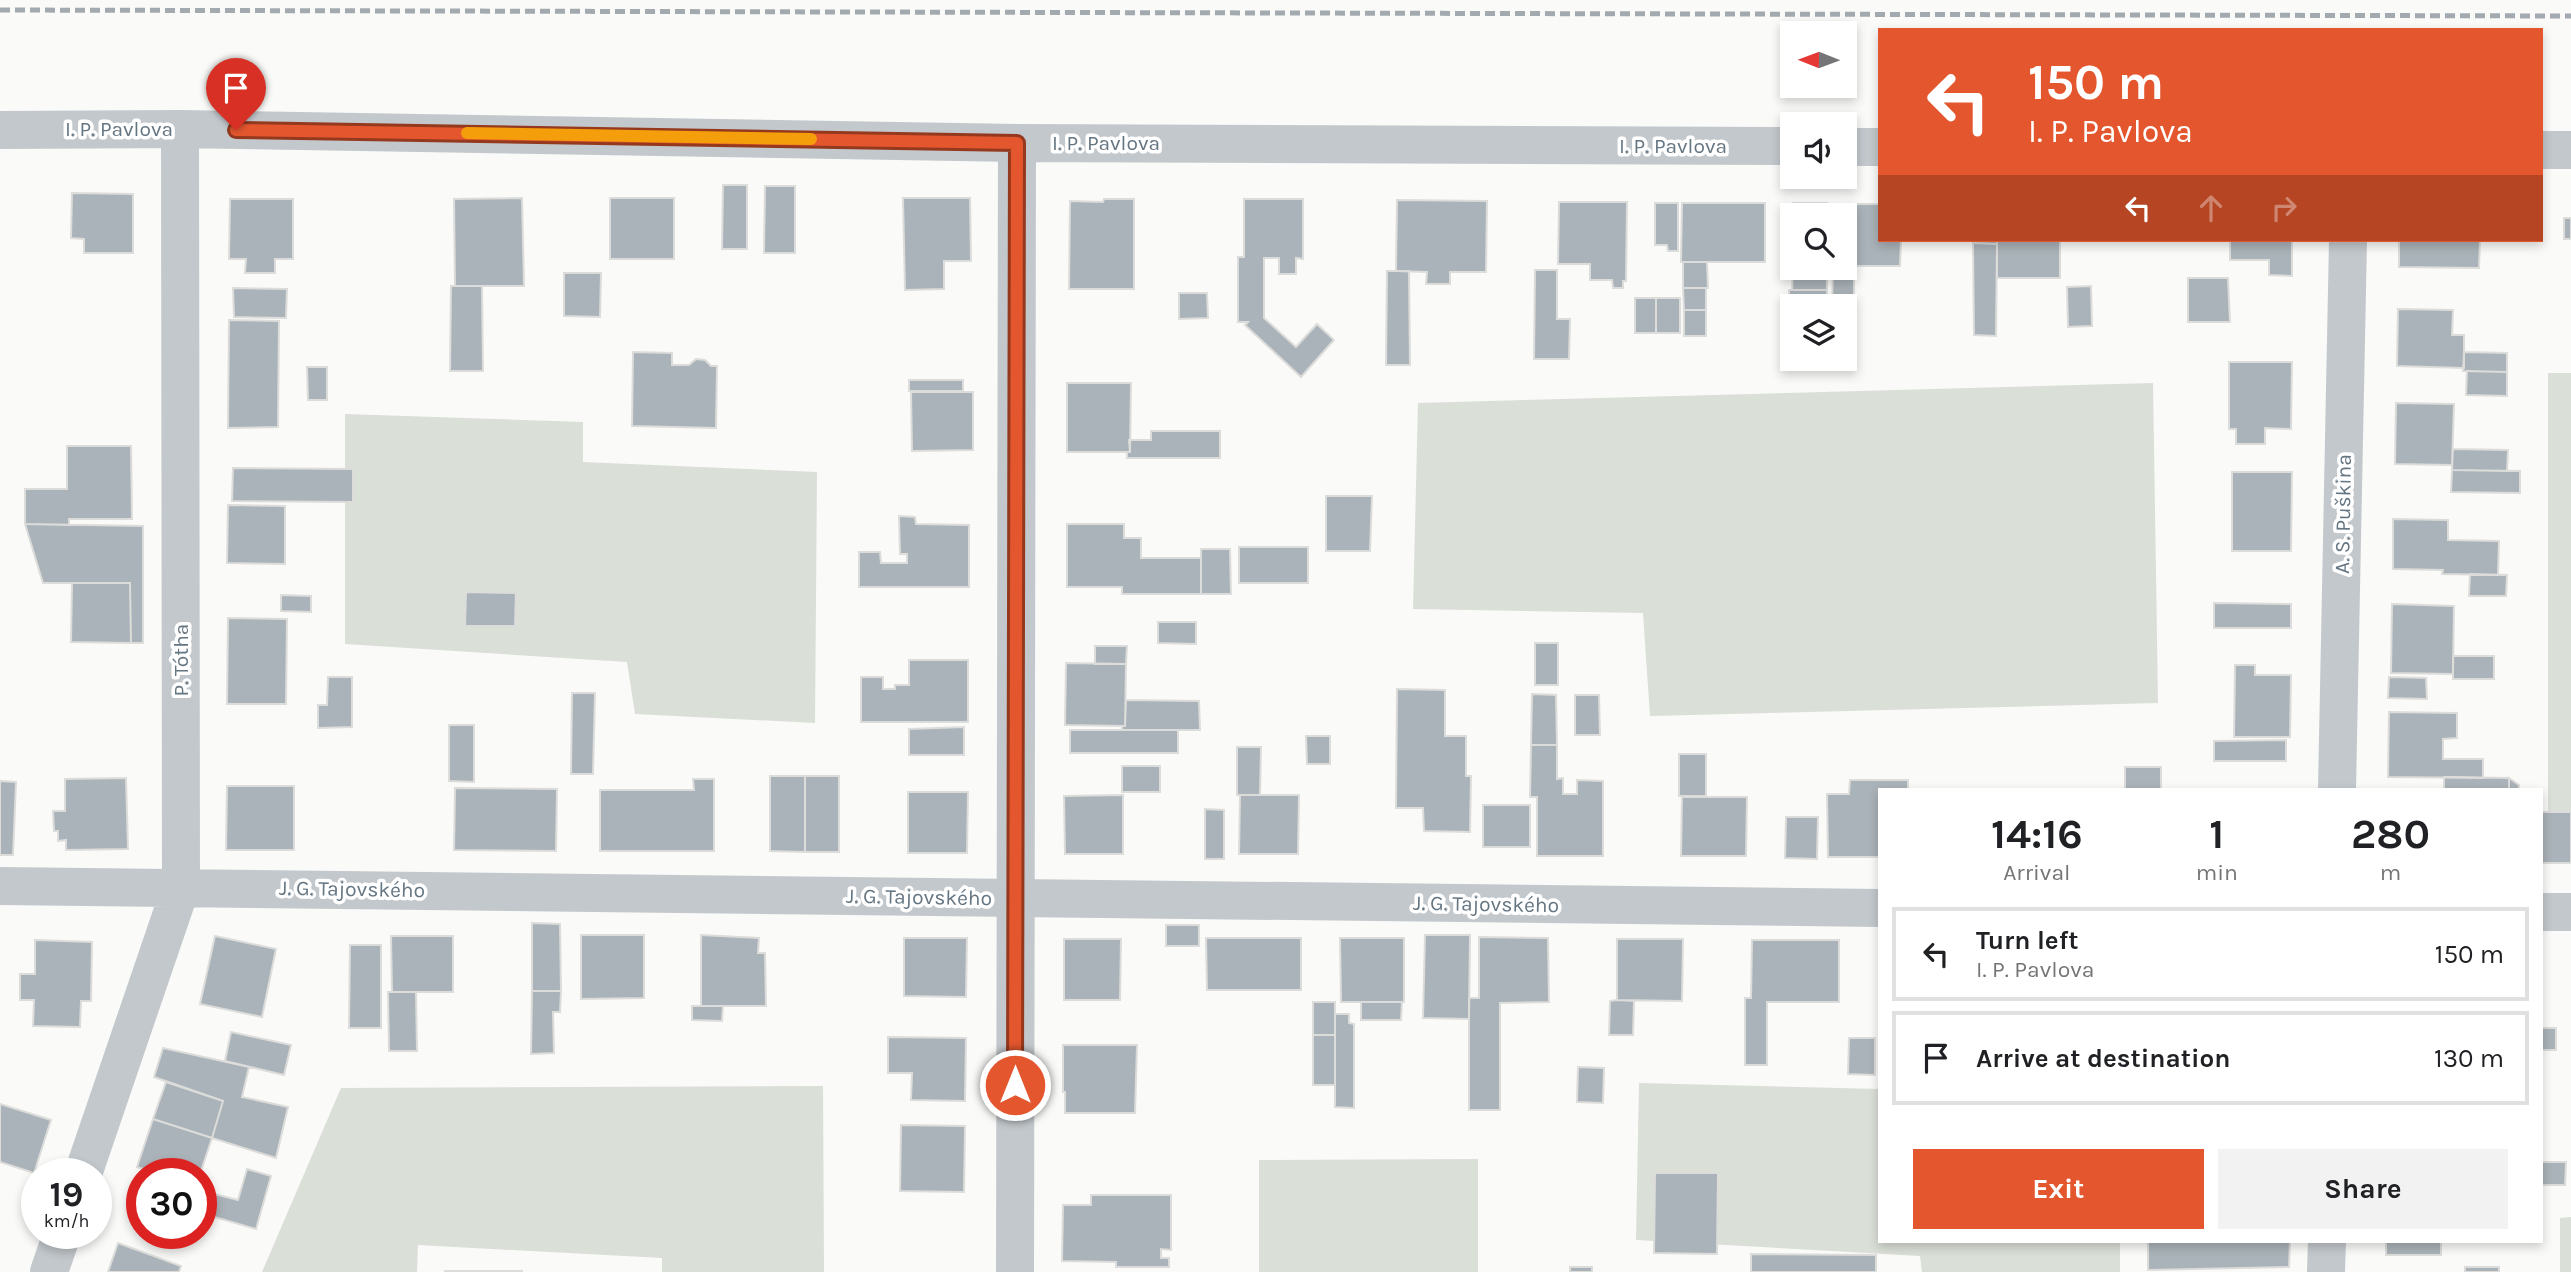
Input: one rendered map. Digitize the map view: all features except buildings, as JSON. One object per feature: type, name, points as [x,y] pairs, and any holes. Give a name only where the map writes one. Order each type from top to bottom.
[{"type":"street","name":"I. P. Pavlova","points":[[0,130],[180,129],[1017,143],[1780,146]]},
{"type":"street","name":"P. Tótha","points":[[88,1158],[181,887],[180,129]]},
{"type":"street","points":[[1015,1272],[1017,143]]},
{"type":"street","points":[[1857,146],[1878,147]]},
{"type":"street","points":[[2543,150],[2571,150]]},
{"type":"street","name":"A. S. Puškina","points":[[2337,788],[2348,242]]},
{"type":"street","name":"J. G. Tajovského","points":[[0,886],[1878,908]]},
{"type":"street","points":[[2543,912],[2571,912]]},
{"type":"street","points":[[2326,1272],[2327,1243]]},
{"type":"street","points":[[49,1272],[57,1249]]},
{"type":"shaded area","points":[[2548,373],[2571,373],[2571,855],[2548,855]]},
{"type":"shaded area","points":[[2153,383],[2158,703],[1650,716],[1643,613],[1413,609],[1418,403]]},
{"type":"shaded area","points":[[345,414],[583,422],[583,462],[817,472],[815,723],[635,714],[627,662],[345,644]]},
{"type":"shaded area","points":[[1639,1083],[1878,1089],[1878,1243],[2120,1243],[2120,1272],[1922,1272],[1920,1256],[1636,1240]]},
{"type":"shaded area","points":[[823,1086],[824,1272],[662,1272],[662,1258],[418,1245],[417,1272],[262,1272],[341,1088]]},
{"type":"shaded area","points":[[1478,1159],[1478,1272],[1259,1272],[1259,1160]]},
{"type":"shaded area","points":[[2571,1217],[2571,1272],[2560,1272],[2560,1218]]},
{"type":"railway","points":[[0,10],[2571,16]]},
{"type":"slow traffic","points":[[467,133],[811,139]]},
{"type":"route","points":[[236,130],[1017,143],[1015,1085]]}]
